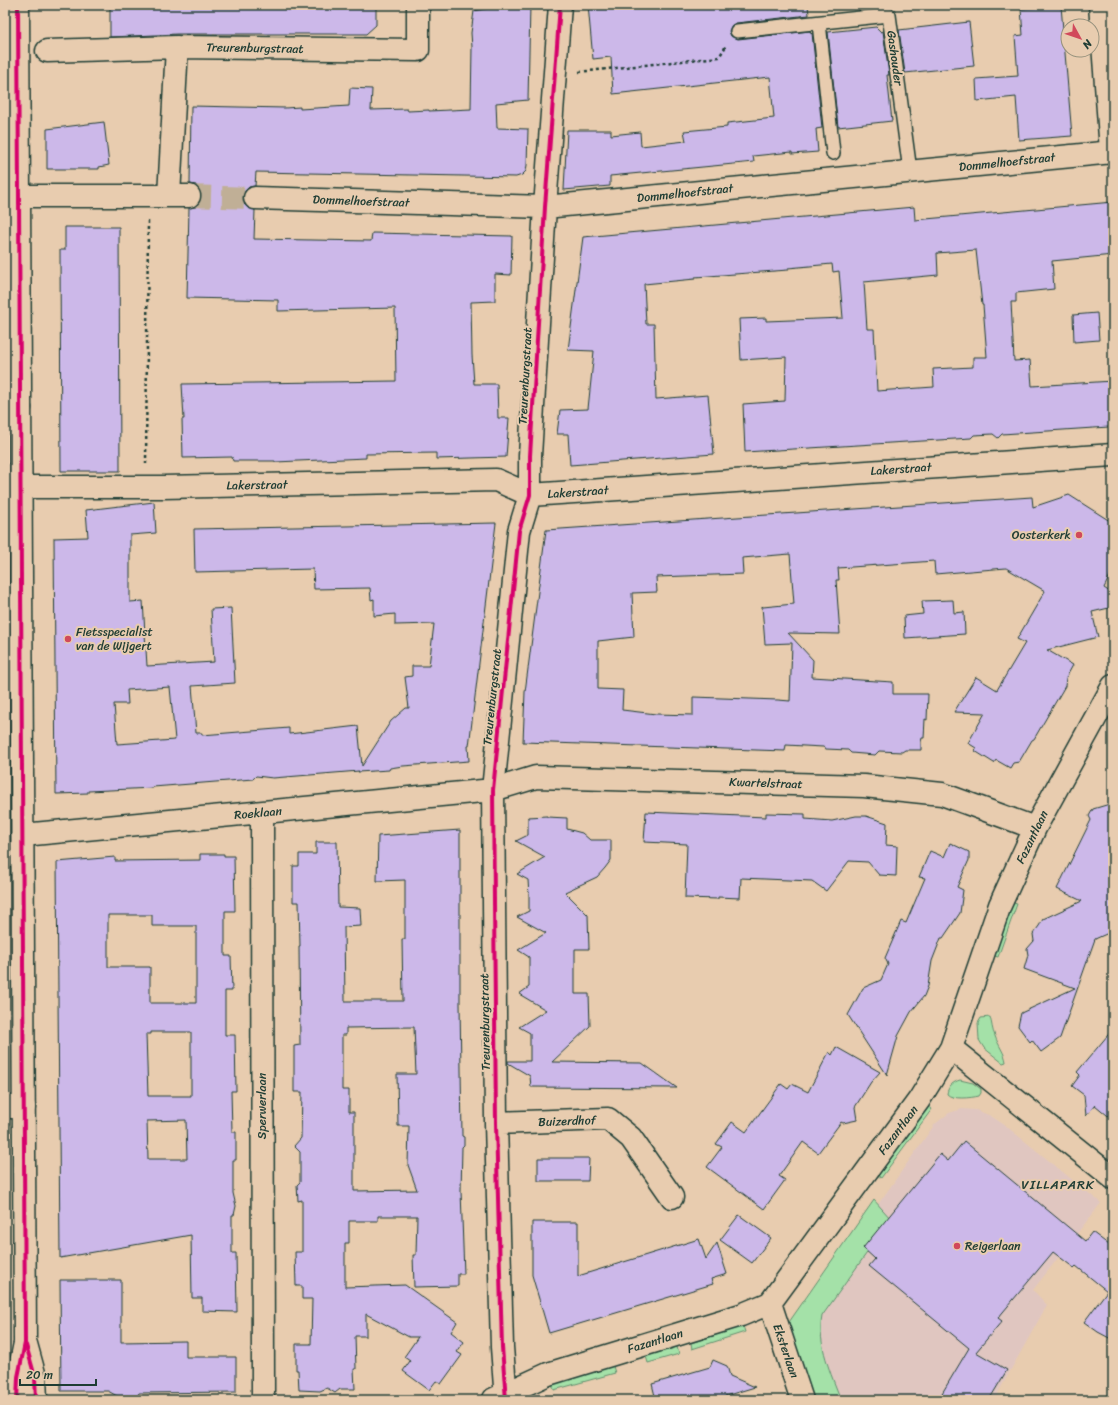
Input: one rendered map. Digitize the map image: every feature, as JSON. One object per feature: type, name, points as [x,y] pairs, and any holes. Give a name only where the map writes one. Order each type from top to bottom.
[{"type":"street","points":[[17,1400],[18,1377],[25,1343],[14,1107],[22,835],[21,487],[13,408],[19,196],[12,167],[18,5]]},
{"type":"street","name":"Treurenburgstraat","points":[[47,51],[177,48],[418,50],[418,5]]},
{"type":"street","name":"Treurenburgstraat","points":[[501,1398],[502,1340],[496,1123],[493,790],[519,531],[530,495],[530,456],[545,207],[560,5]]},
{"type":"street","points":[[1100,5],[1112,152]]},
{"type":"street","points":[[19,196],[179,196],[177,48]]},
{"type":"street","name":"Dommelhoefstraat","points":[[255,198],[545,207],[1112,152]]},
{"type":"street","name":"Lakerstraat","points":[[21,487],[154,487],[496,480],[530,495],[1113,455]]},
{"type":"street","name":"Fazantlaan","points":[[501,1398],[548,1374],[741,1315],[770,1303],[919,1100],[951,1048],[1000,904],[1035,828],[1113,686]]},
{"type":"street","name":"Kwartelstraat","points":[[493,790],[536,777],[864,786],[942,794],[1035,828]]},
{"type":"street","name":"Roeklaan","points":[[22,835],[493,790]]},
{"type":"street","name":"Sperwerlaan","points":[[262,812],[263,1400]]},
{"type":"street","points":[[951,1048],[1113,1178]]},
{"type":"street","name":"Buizerdhof","points":[[496,1123],[608,1119],[631,1138],[672,1197]]},
{"type":"street","name":"Eksterlaan","points":[[770,1303],[802,1400]]},
{"type":"street","points":[[25,1343],[36,1377],[36,1400]]},
{"type":"lane","name":"Gashouder","points":[[737,31],[889,15],[910,171]]},
{"type":"lane","points":[[819,23],[833,153]]},
{"type":"path","points":[[555,75],[719,56]]},
{"type":"path","points":[[148,196],[154,487]]},
{"type":"shaded area","name":"Reigerlaan","points":[[962,1109],[976,1110],[991,1116],[1006,1126],[1101,1203],[1033,1290],[1047,1305],[994,1400],[824,1400],[796,1320],[935,1124],[949,1113]]},
{"type":"green space","points":[[1010,902],[1017,904],[998,957],[991,955]]},
{"type":"green space","points":[[990,1017],[994,1034],[1006,1062],[1003,1063],[984,1048],[979,1040],[978,1023],[981,1018]]},
{"type":"green space","points":[[960,1080],[973,1083],[981,1089],[979,1096],[957,1098],[949,1096],[947,1094],[948,1089],[955,1082]]},
{"type":"green space","points":[[927,1105],[932,1109],[881,1178],[876,1174]]},
{"type":"green space","points":[[874,1200],[891,1219],[822,1316],[821,1337],[823,1348],[841,1400],[810,1400],[787,1325]]},
{"type":"green space","points":[[743,1326],[745,1332],[692,1349],[691,1343]]},
{"type":"green space","points":[[677,1347],[679,1354],[648,1363],[646,1356]]},
{"type":"green space","points":[[613,1366],[615,1373],[554,1390],[552,1383]]},
{"type":"building","points":[[110,5],[376,5],[376,25],[366,34],[177,34],[110,37]]},
{"type":"building","points":[[506,5],[530,5],[528,100],[496,103],[497,128],[528,129],[527,165],[526,171],[522,175],[516,177],[256,172],[255,186],[249,187],[245,191],[243,198],[244,204],[248,208],[255,210],[254,239],[371,241],[372,233],[512,236],[511,275],[495,274],[495,301],[471,302],[474,384],[497,384],[498,418],[509,418],[506,457],[436,459],[436,453],[366,454],[366,458],[275,462],[233,461],[232,457],[183,458],[182,419],[184,419],[182,384],[396,381],[395,308],[278,311],[278,300],[187,298],[189,208],[196,207],[200,202],[201,196],[200,189],[196,185],[190,184],[191,106],[300,107],[300,109],[349,106],[350,88],[372,89],[371,110],[407,109],[408,111],[429,111],[471,109],[471,33],[474,11]]},
{"type":"building","points":[[588,5],[808,5],[809,15],[736,23],[732,25],[729,31],[731,36],[738,39],[810,31],[811,34],[812,33],[822,128],[816,129],[818,152],[792,154],[792,152],[753,156],[754,162],[610,176],[610,186],[564,190],[567,130],[611,130],[611,135],[640,132],[641,146],[686,141],[684,131],[727,127],[727,123],[774,118],[770,77],[613,94],[611,57],[593,59]]},
{"type":"building","points":[[1061,6],[1062,18],[1060,18],[1060,58],[1065,58],[1072,136],[1019,140],[1016,97],[977,101],[976,79],[1018,76],[1015,36],[1023,35],[1021,9]]},
{"type":"building","points":[[969,22],[974,66],[905,73],[899,30]]},
{"type":"building","points":[[876,27],[881,32],[883,31],[889,75],[887,75],[892,121],[838,127],[828,32]]},
{"type":"building","points":[[104,122],[109,165],[99,167],[99,169],[47,169],[47,129]]},
{"type":"building","points":[[1113,202],[1113,255],[1052,261],[1054,289],[1016,293],[1016,302],[1011,302],[1014,361],[1030,360],[1032,386],[1113,381],[1113,419],[1109,427],[1002,434],[998,438],[993,434],[974,435],[971,438],[745,452],[743,404],[785,401],[786,357],[741,360],[739,319],[766,318],[766,321],[843,318],[839,271],[833,272],[832,264],[788,268],[788,270],[695,277],[695,279],[644,284],[646,324],[654,324],[656,399],[708,395],[714,454],[570,465],[568,434],[557,434],[560,410],[588,409],[594,351],[568,350],[583,237],[914,207],[915,220]],"holes":[[[976,250],[987,357],[973,357],[973,367],[933,369],[934,387],[877,391],[874,329],[867,329],[864,282],[938,275],[937,253]]]},
{"type":"building","points":[[65,227],[119,227],[120,471],[61,471],[60,250],[65,250]]},
{"type":"building","points":[[1097,313],[1099,340],[1074,342],[1073,315]]},
{"type":"building","points":[[1069,495],[1113,523],[1113,569],[1104,588],[1113,594],[1113,607],[1092,612],[1098,637],[1047,650],[1073,665],[1066,678],[1065,686],[1034,739],[1019,762],[1013,763],[1010,768],[996,760],[994,763],[975,751],[976,748],[968,743],[985,713],[954,712],[976,677],[997,690],[1025,643],[1017,639],[1045,591],[1006,568],[935,574],[934,561],[838,568],[839,580],[836,580],[840,634],[788,633],[813,660],[812,677],[893,682],[893,694],[928,694],[927,720],[925,719],[924,738],[922,738],[921,742],[921,750],[905,750],[902,752],[879,751],[875,755],[851,753],[848,750],[826,749],[823,747],[786,745],[785,751],[523,742],[525,692],[546,530],[1032,497],[1033,507]],"holes":[[[790,554],[794,604],[762,606],[765,644],[792,643],[790,701],[693,697],[693,715],[656,714],[622,710],[623,690],[598,689],[598,641],[634,637],[632,593],[657,592],[656,577],[743,574],[742,558]]]},
{"type":"building","points":[[154,502],[156,533],[130,535],[130,602],[143,601],[147,666],[214,662],[211,609],[231,608],[235,683],[192,686],[196,733],[202,733],[202,735],[289,728],[289,734],[358,726],[362,766],[391,721],[406,708],[409,708],[405,677],[412,676],[412,666],[429,666],[434,624],[395,625],[395,614],[374,616],[374,599],[371,600],[370,588],[314,589],[313,569],[195,572],[194,529],[496,523],[468,746],[469,761],[403,766],[390,768],[389,770],[273,778],[256,776],[253,779],[153,788],[56,794],[54,538],[88,537],[86,510]],"holes":[[[170,687],[175,740],[117,744],[114,704],[128,704],[127,690]]]},
{"type":"building","points":[[953,600],[954,613],[964,612],[965,634],[905,638],[904,616],[923,614],[922,601]]},
{"type":"building","points":[[1113,803],[1113,931],[1095,939],[1060,1038],[1041,1052],[1032,1040],[1030,1042],[1018,1026],[1021,1013],[1075,988],[1024,969],[1028,955],[1027,949],[1034,941],[1033,934],[1043,919],[1082,901],[1057,889],[1091,820],[1089,816],[1093,809]]},
{"type":"building","points":[[646,812],[766,817],[766,813],[805,814],[805,819],[832,821],[856,816],[866,816],[887,823],[886,845],[897,846],[896,876],[879,875],[868,862],[849,861],[826,891],[812,881],[741,878],[740,898],[685,898],[687,844],[644,842]]},
{"type":"building","points":[[547,816],[567,818],[567,829],[582,833],[590,840],[611,840],[611,860],[605,868],[597,877],[565,892],[588,915],[589,949],[575,949],[575,994],[589,994],[590,1026],[552,1062],[642,1063],[677,1088],[531,1087],[530,1076],[508,1063],[508,1061],[530,1061],[530,1033],[519,1027],[546,1010],[519,994],[529,987],[529,957],[518,950],[546,933],[517,917],[529,911],[529,896],[528,880],[517,874],[545,857],[516,841],[528,835],[528,817]]},
{"type":"building","points":[[460,830],[460,1004],[462,1136],[464,1137],[464,1145],[462,1147],[461,1191],[464,1274],[458,1274],[458,1286],[414,1287],[413,1255],[416,1255],[417,1216],[378,1216],[378,1221],[349,1221],[349,1243],[345,1243],[345,1287],[405,1285],[457,1322],[451,1332],[464,1342],[457,1352],[462,1355],[441,1384],[436,1381],[429,1390],[403,1371],[410,1361],[404,1357],[418,1337],[409,1337],[366,1314],[366,1336],[355,1336],[355,1389],[340,1389],[335,1393],[327,1388],[320,1391],[299,1390],[298,1370],[296,1370],[296,1344],[311,1344],[312,1299],[302,1299],[302,1286],[296,1286],[295,1252],[302,1252],[302,1200],[298,1201],[297,1185],[300,1182],[300,1152],[294,1146],[301,1138],[302,1092],[294,1092],[294,1046],[300,1045],[300,946],[299,902],[293,902],[293,866],[299,866],[299,854],[316,854],[316,842],[337,842],[338,907],[360,908],[361,926],[344,927],[345,1001],[403,1001],[402,939],[405,939],[405,880],[377,881],[378,836]],"holes":[[[414,1027],[416,1074],[397,1074],[398,1126],[409,1126],[408,1165],[417,1190],[354,1191],[354,1112],[349,1112],[349,1090],[342,1090],[342,1035],[346,1035],[346,1028]]]},
{"type":"building","points":[[950,843],[969,852],[969,860],[957,887],[963,890],[960,913],[943,938],[941,938],[932,961],[928,986],[924,996],[911,1012],[898,1036],[887,1075],[848,1015],[863,988],[881,980],[888,964],[885,958],[901,921],[906,923],[925,878],[919,877],[930,851],[944,857]]},
{"type":"building","points":[[200,854],[224,854],[224,856],[234,856],[235,911],[225,911],[225,956],[231,956],[232,991],[225,991],[225,1035],[235,1035],[236,1091],[231,1091],[232,1132],[236,1132],[236,1160],[233,1160],[233,1193],[236,1206],[234,1215],[232,1215],[232,1253],[236,1253],[237,1312],[202,1311],[202,1298],[192,1298],[191,1235],[60,1258],[57,862],[115,857],[115,861],[200,860]],"holes":[[[108,915],[152,915],[152,926],[196,926],[196,1003],[150,1003],[150,967],[108,967]],[[151,1032],[191,1032],[191,1096],[148,1096],[146,1034],[151,1034]],[[186,1120],[187,1159],[148,1159],[147,1121]]]},
{"type":"building","points":[[1113,1029],[1113,1120],[1095,1105],[1086,1116],[1084,1095],[1072,1086],[1080,1075],[1077,1072]]},
{"type":"building","points":[[836,1047],[880,1072],[871,1082],[855,1107],[857,1120],[843,1123],[841,1122],[818,1153],[803,1142],[779,1176],[785,1180],[764,1209],[707,1167],[722,1147],[716,1144],[732,1122],[746,1132],[781,1084],[788,1089],[792,1084],[808,1092],[829,1052],[832,1055]]},
{"type":"building","points":[[964,1141],[1085,1241],[1092,1232],[1113,1248],[1113,1340],[1084,1322],[1107,1291],[1076,1266],[1074,1268],[1053,1252],[998,1318],[1002,1321],[976,1352],[1007,1370],[989,1400],[938,1400],[969,1348],[869,1266],[875,1259],[863,1248],[940,1154],[948,1161]]},
{"type":"building","points":[[538,1158],[589,1158],[588,1181],[538,1181]]},
{"type":"building","points":[[739,1215],[771,1238],[752,1263],[720,1240]]},
{"type":"building","points":[[532,1222],[578,1222],[578,1276],[699,1239],[706,1259],[717,1243],[727,1274],[711,1279],[713,1284],[549,1333],[532,1275]]},
{"type":"building","points":[[60,1280],[121,1280],[121,1342],[186,1341],[186,1357],[236,1357],[236,1392],[139,1393],[135,1400],[124,1400],[108,1391],[61,1391]]},
{"type":"building","points":[[713,1360],[727,1366],[730,1376],[755,1387],[725,1396],[726,1400],[656,1400],[652,1384],[710,1367]]},
{"type":"tunnel","points":[[189,196],[255,198]]},
{"type":"cycle path","points":[[17,1400],[18,1377],[25,1343],[18,5]]},
{"type":"cycle path","points":[[506,1400],[502,1347],[496,1123],[493,790],[519,531],[530,495],[530,456],[545,207],[560,5]]},
{"type":"cycle path","points":[[26,1345],[35,1377],[36,1400]]},
{"type":"place","name":"Oosterkerk","points":[[1079,535]]},
{"type":"place","name":"Fietsspecialist van de Wijgert","points":[[68,639]]},
{"type":"place","name":"Reigerlaan","points":[[957,1246]]},
{"type":"district","name":"VILLAPARK","points":[[1058,1184]]}]
